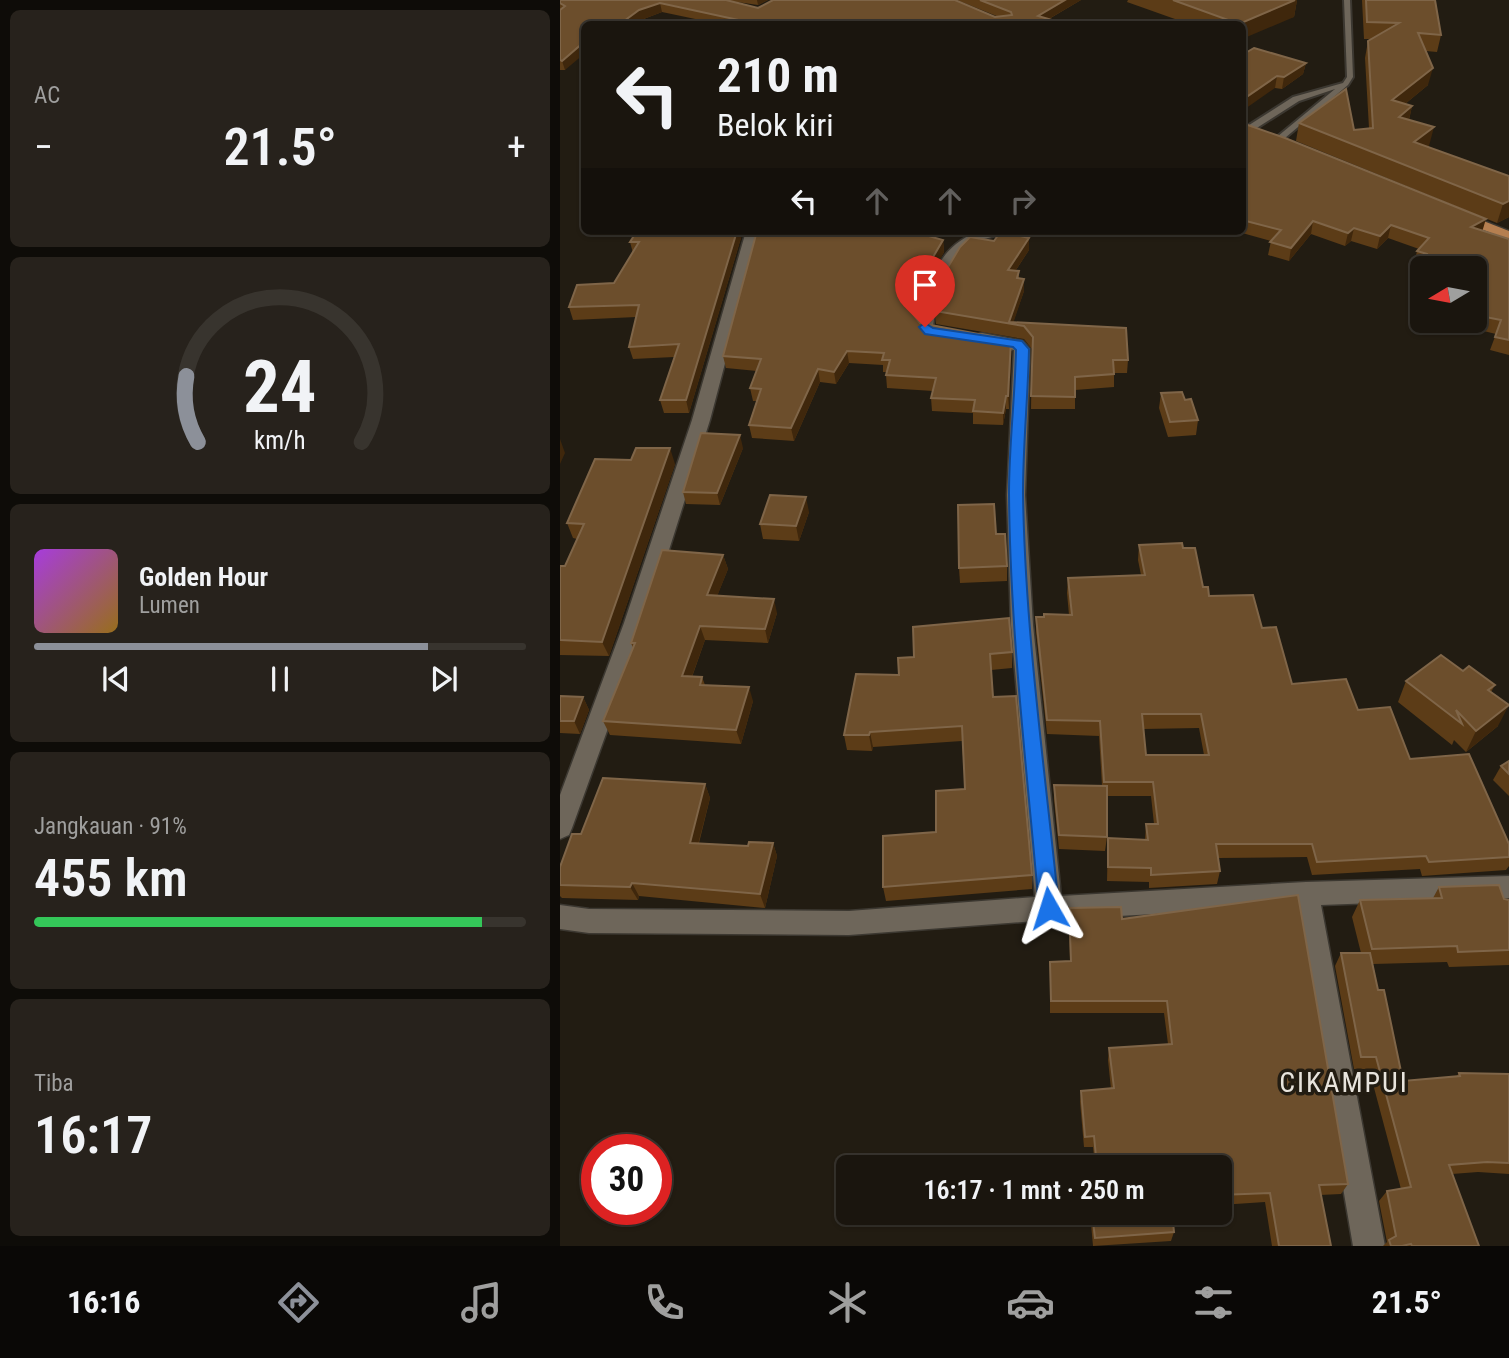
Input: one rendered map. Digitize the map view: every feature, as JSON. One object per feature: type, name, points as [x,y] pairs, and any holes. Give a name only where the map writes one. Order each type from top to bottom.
[{"type":"main road","points":[[1246,127],[1282,143]]},
{"type":"main road","points":[[1449,212],[1509,236]]},
{"type":"street","points":[[560,828],[644,598],[704,408],[752,235]]},
{"type":"street","points":[[984,235],[953,247],[937,280],[926,320],[927,330],[1017,344],[1022,349],[1016,495],[1023,625],[1049,908]]},
{"type":"street","points":[[560,917],[589,921],[849,923],[1049,908],[1306,894],[1509,887]]},
{"type":"street","points":[[1306,894],[1369,1246]]},
{"type":"lane","points":[[1282,143],[1346,84],[1350,77],[1347,0]]},
{"type":"lane","points":[[1246,127],[1296,99],[1346,84]]},
{"type":"building","points":[[560,0],[726,0],[758,8],[773,0],[955,0],[995,17],[1012,15],[1011,12],[980,0],[1065,0],[1038,16],[1052,20],[1050,21],[743,21],[660,3],[639,10],[624,21],[581,21],[581,45],[562,61],[560,10],[565,6]]},
{"type":"building","points":[[1173,0],[1295,0],[1246,21],[1231,21]]},
{"type":"building","points":[[1366,0],[1435,0],[1441,35],[1418,33],[1433,68],[1392,100],[1412,106],[1399,117],[1434,127],[1414,142],[1509,176],[1509,201],[1503,204],[1299,123],[1346,89],[1354,130],[1373,128],[1368,41],[1399,23],[1367,22]]},
{"type":"building","points":[[1254,48],[1306,63],[1284,77],[1277,76],[1246,97],[1246,53]]},
{"type":"building","points":[[1246,124],[1486,219],[1471,227],[1509,239],[1509,340],[1495,337],[1501,320],[1488,318],[1488,256],[1426,256],[1417,251],[1429,238],[1391,225],[1380,236],[1354,228],[1348,233],[1313,221],[1291,248],[1270,242],[1281,230],[1246,221]]},
{"type":"building","points":[[634,235],[736,235],[686,400],[660,400],[679,344],[629,347],[639,305],[569,307],[577,285],[614,283],[639,242],[630,242]]},
{"type":"building","points":[[756,235],[925,235],[943,240],[929,264],[913,314],[920,323],[1011,340],[1008,396],[1003,413],[973,411],[975,400],[931,398],[936,378],[886,375],[890,360],[882,360],[884,353],[847,351],[834,372],[818,369],[791,428],[749,425],[761,389],[750,388],[761,359],[723,356]]},
{"type":"building","points":[[998,235],[1021,235],[1029,238],[1008,270],[1019,271],[1017,278],[1024,279],[1009,322],[1126,328],[1128,360],[1113,360],[1114,374],[1075,377],[1075,397],[1031,396],[1033,337],[1024,326],[935,311],[948,267],[960,247],[970,237],[994,241]]},
{"type":"building","points":[[1182,392],[1185,400],[1191,399],[1198,420],[1170,422],[1161,393]]},
{"type":"building","points":[[701,433],[740,435],[717,493],[683,492]]},
{"type":"building","points":[[636,448],[670,448],[602,642],[560,640],[560,566],[565,566],[584,524],[567,523],[595,459],[631,460]]},
{"type":"building","points":[[770,495],[806,497],[796,526],[760,524]]},
{"type":"building","points":[[994,504],[996,534],[1005,534],[1007,566],[959,568],[958,505]]},
{"type":"building","points":[[1182,543],[1183,548],[1195,548],[1203,587],[1208,587],[1209,596],[1253,595],[1262,628],[1276,627],[1292,684],[1346,679],[1358,710],[1390,707],[1410,759],[1469,754],[1509,844],[1509,857],[1429,862],[1426,856],[1317,862],[1312,844],[1216,844],[1220,871],[1151,875],[1151,868],[1108,867],[1108,838],[1148,840],[1146,824],[1158,824],[1153,782],[1104,782],[1100,721],[1047,720],[1036,617],[1044,617],[1044,614],[1072,615],[1068,578],[1145,575],[1139,545]],"holes":[[[1142,714],[1201,714],[1209,755],[1146,755]]]},
{"type":"building","points":[[662,550],[723,555],[707,595],[774,599],[765,629],[700,626],[682,676],[702,677],[700,685],[749,687],[736,730],[603,721],[635,643],[631,643]]},
{"type":"building","points":[[1009,618],[1012,652],[990,654],[993,697],[1016,696],[1032,875],[883,887],[883,836],[936,832],[936,791],[965,789],[962,726],[844,735],[856,674],[899,675],[898,658],[914,657],[913,627]]},
{"type":"building","points":[[1441,655],[1463,671],[1469,666],[1495,685],[1488,690],[1509,705],[1476,731],[1456,710],[1462,724],[1406,681]]},
{"type":"building","points":[[560,696],[583,697],[574,721],[560,721]]},
{"type":"building","points":[[1509,761],[1509,774],[1501,766]]},
{"type":"building","points":[[603,778],[705,784],[690,843],[748,846],[749,842],[773,843],[760,894],[632,883],[630,887],[560,885],[560,867],[572,834],[581,834]]},
{"type":"building","points":[[1054,785],[1107,786],[1107,837],[1059,835]]},
{"type":"building","points":[[1499,885],[1504,899],[1509,900],[1509,950],[1458,952],[1457,946],[1372,949],[1360,900],[1442,898],[1439,887]]},
{"type":"building","points":[[1298,895],[1348,1184],[1319,1185],[1331,1246],[1279,1246],[1270,1193],[1232,1195],[1232,1155],[1096,1155],[1094,1136],[1085,1137],[1081,1091],[1114,1088],[1109,1048],[1172,1044],[1167,1001],[1051,1001],[1050,962],[1071,961],[1069,908],[1121,907],[1122,919]]},
{"type":"building","points":[[1341,953],[1370,953],[1378,990],[1384,990],[1403,1081],[1460,1076],[1459,1073],[1509,1074],[1509,1163],[1449,1165],[1479,1246],[1391,1246],[1389,1240],[1396,1236],[1387,1191],[1411,1187],[1376,1057],[1361,1057]]},
{"type":"building","points":[[1093,1225],[1173,1225],[1174,1232],[1095,1238]]},
{"type":"district","name":"CIKAMPUI","points":[[1344,1082]]},
{"type":"route","points":[[925,327],[929,331],[1017,344],[1022,349],[1016,495],[1031,729],[1049,908]]}]
